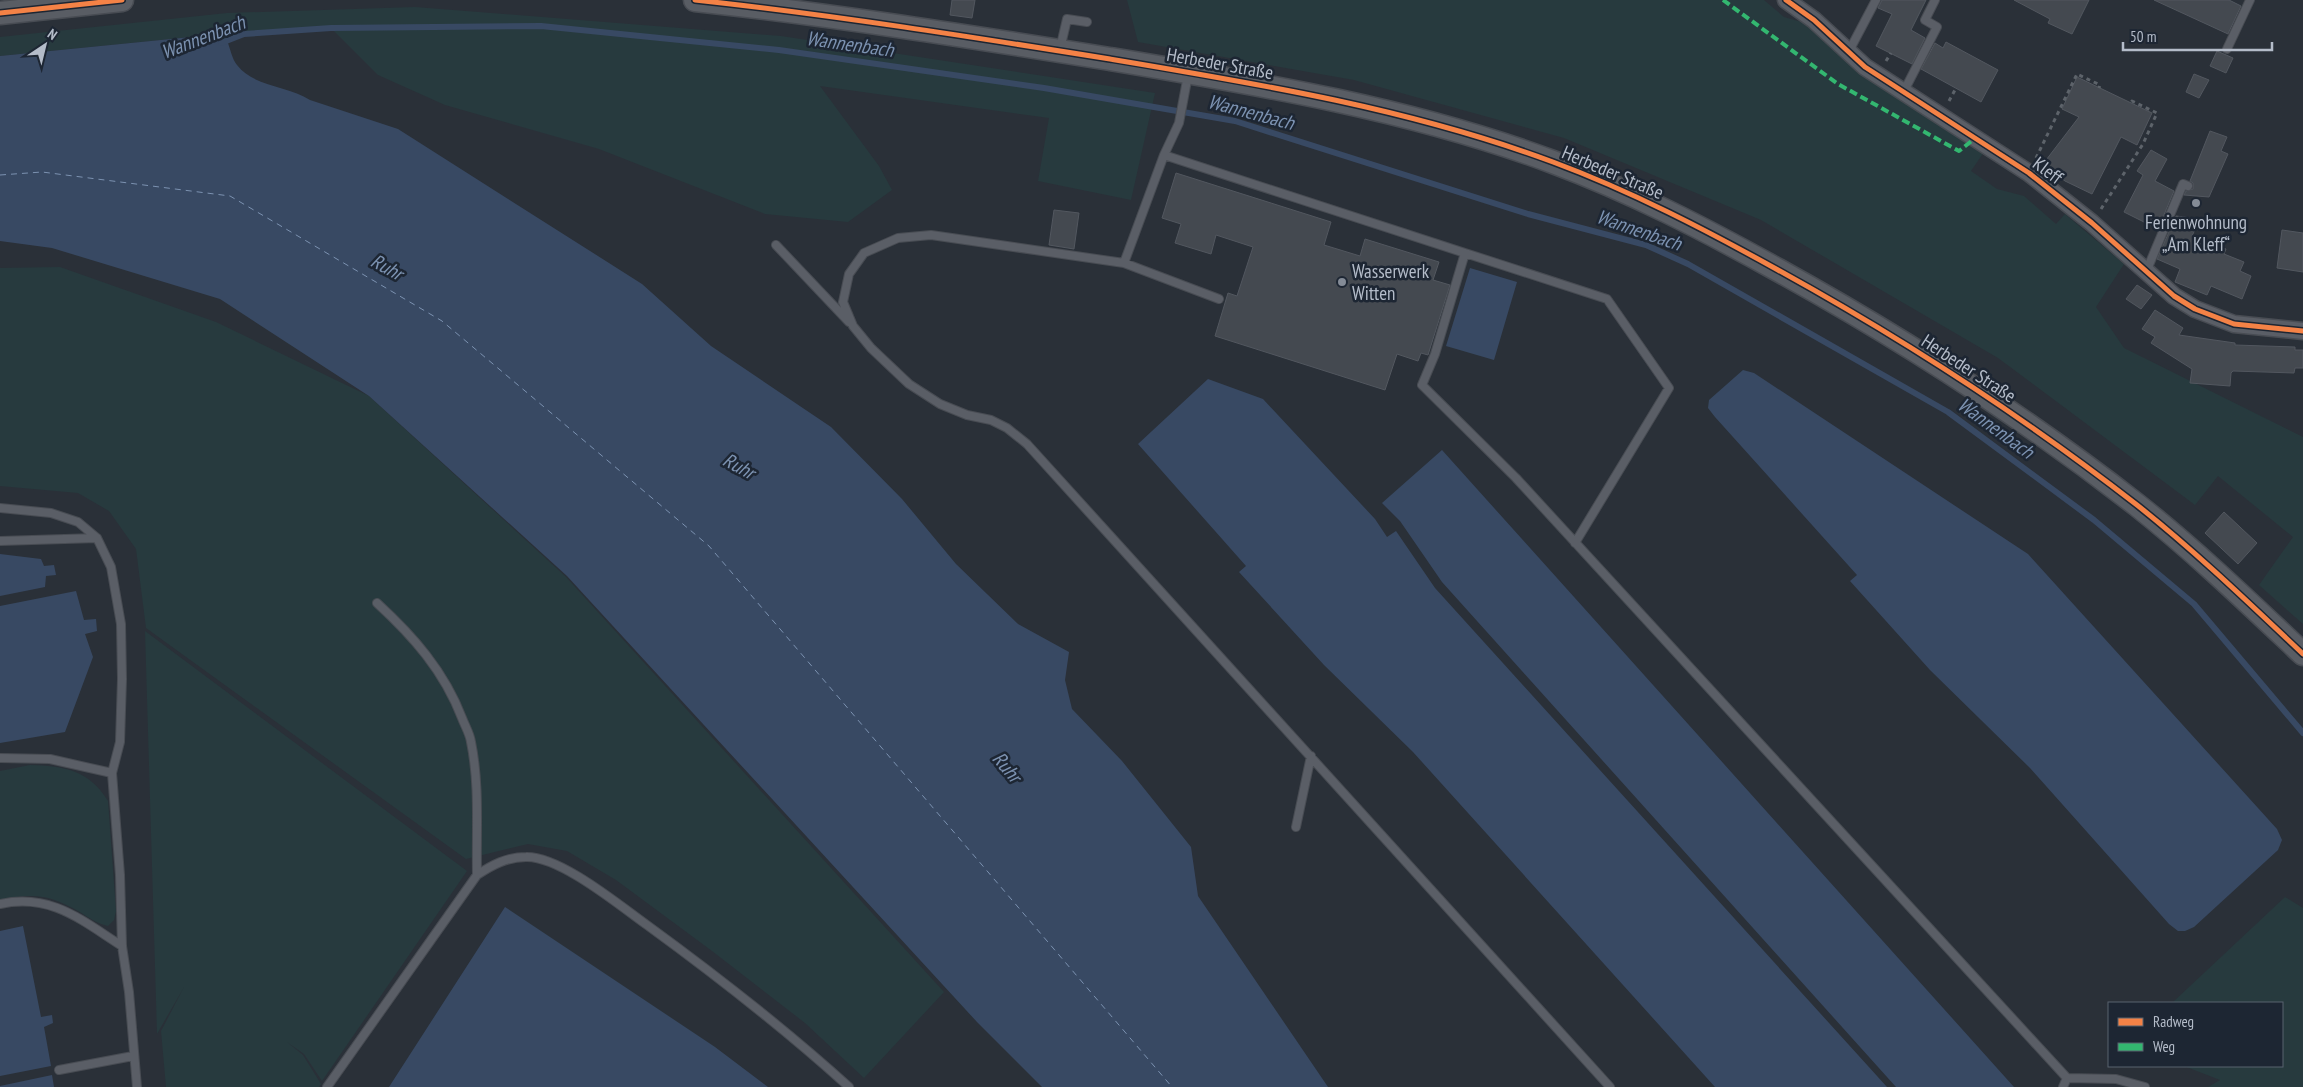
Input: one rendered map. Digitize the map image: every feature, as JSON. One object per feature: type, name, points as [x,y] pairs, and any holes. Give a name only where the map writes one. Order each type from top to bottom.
[{"type":"main road","points":[[0,13],[122,0]]},
{"type":"main road","name":"Herbeder Straße","points":[[695,0],[955,34],[1188,72],[1346,102],[1426,122],[1554,162],[1613,187],[1739,249],[1817,292],[1919,353],[2065,451],[2178,539],[2303,654]]},
{"type":"street","name":"Kleff","points":[[1786,0],[1814,20],[1865,67],[2029,173],[2092,223],[2174,296],[2195,309],[2234,324],[2303,331]]},
{"type":"lane","points":[[1848,53],[1876,0]]},
{"type":"lane","points":[[1904,91],[1937,27],[1925,20],[1935,0]]},
{"type":"lane","points":[[2227,49],[2250,0]]},
{"type":"lane","points":[[1060,51],[1067,19],[1087,22]]},
{"type":"lane","points":[[1124,263],[1164,155],[1179,123],[1188,72]]},
{"type":"lane","points":[[1164,155],[1607,299],[1669,388],[1575,543]]},
{"type":"lane","points":[[2146,272],[2183,184],[2188,186]]},
{"type":"lane","points":[[853,326],[843,302],[849,274],[864,253],[898,238],[931,234],[1124,263],[1219,299]]},
{"type":"lane","points":[[776,245],[853,326],[871,348],[909,384],[940,404],[991,420],[1007,428],[1027,444],[1610,1087]]},
{"type":"lane","points":[[1465,253],[1435,354],[1422,385],[1516,478],[2067,1078],[2116,1078],[2145,1087]]},
{"type":"lane","points":[[0,508],[51,513],[78,522],[97,538],[111,567],[121,624],[120,742],[112,773],[120,874],[122,946],[129,992],[137,1087]]},
{"type":"lane","points":[[0,541],[97,538]]},
{"type":"lane","points":[[377,603],[403,626],[433,663],[452,692],[471,741],[476,781],[477,875]]},
{"type":"lane","points":[[1296,827],[1311,756]]},
{"type":"lane","points":[[0,758],[50,759],[112,773]]},
{"type":"lane","points":[[327,1087],[477,875],[497,862],[526,857],[546,861],[568,871],[598,890],[696,961],[793,1036],[849,1087]]},
{"type":"lane","points":[[0,904],[21,899],[64,909],[122,946]]},
{"type":"lane","points":[[59,1070],[133,1056]]},
{"type":"lane","points":[[2063,1087],[2067,1078]]},
{"type":"path","points":[[2029,173],[2077,74],[2100,85],[2099,88]]},
{"type":"path","points":[[2092,223],[2143,144],[2157,113],[2132,101],[2131,103]]},
{"type":"green space","points":[[1127,0],[1764,0],[1784,17],[1805,23],[1853,66],[1984,152],[1971,171],[1997,189],[2024,196],[2056,224],[2065,214],[2124,264],[2096,307],[2124,348],[2303,437],[2303,624],[2259,585],[2293,537],[2218,476],[2195,505],[1998,358],[1761,220],[1564,138],[1354,80],[1138,42]]},
{"type":"green space","points":[[415,7],[781,36],[1155,93],[1131,200],[1038,181],[1049,118],[820,86],[879,166],[892,190],[848,222],[765,214],[599,149],[445,105],[378,75],[331,28],[244,34],[227,40],[211,35],[0,56],[0,37],[227,13]]},
{"type":"green space","points":[[60,267],[216,322],[369,396],[566,577],[944,992],[864,1078],[805,1023],[616,880],[567,851],[528,844],[466,859],[146,628],[136,549],[109,511],[78,493],[0,486],[0,268]]},
{"type":"green space","points":[[145,631],[467,871],[322,1081],[304,1054],[287,1042],[303,1055],[321,1084],[319,1087],[166,1087],[161,1031],[184,987],[157,1034]]},
{"type":"green space","points":[[30,765],[65,769],[84,776],[93,782],[108,801],[116,911],[114,920],[108,926],[50,898],[23,896],[0,900],[0,771]]},
{"type":"green space","points":[[2285,897],[2303,908],[2303,1087],[2208,1087],[2220,1080],[2187,1067],[2283,1067],[2283,1002],[2173,1002]]},
{"type":"water","name":"Ruhr","points":[[211,35],[227,40],[235,63],[253,78],[292,91],[310,100],[398,129],[642,284],[711,346],[831,427],[902,499],[956,564],[1018,624],[1069,652],[1065,680],[1072,709],[1122,761],[1191,847],[1198,896],[1328,1087],[1042,1087],[977,1022],[567,576],[369,396],[220,299],[52,248],[0,241],[0,56]]},
{"type":"water","points":[[1470,268],[1517,282],[1494,360],[1446,346]]},
{"type":"water","points":[[1743,370],[1754,373],[2028,554],[2277,829],[2282,840],[2278,850],[2194,927],[2185,931],[2178,931],[2169,924],[2030,768],[1930,670],[1850,581],[1857,575],[1708,408],[1709,400]]},
{"type":"water","points":[[1208,379],[1263,399],[1375,519],[1387,537],[1396,531],[1435,588],[1887,1087],[1715,1087],[1413,752],[1324,665],[1239,572],[1246,566],[1138,444]]},
{"type":"water","points":[[1442,450],[2014,1087],[1896,1087],[1442,582],[1400,521],[1382,503]]},
{"type":"water","points":[[0,554],[41,559],[44,566],[54,565],[56,575],[46,576],[45,587],[0,596]]},
{"type":"water","points":[[76,591],[84,620],[96,619],[97,631],[85,634],[93,657],[65,732],[0,743],[0,606]]},
{"type":"water","points":[[505,907],[715,1047],[768,1087],[389,1087]]},
{"type":"water","points":[[23,926],[41,1017],[52,1015],[53,1023],[44,1027],[51,1066],[0,1076],[0,931]]},
{"type":"water","points":[[52,1075],[54,1087],[0,1087],[0,1086]]},
{"type":"building","points":[[952,0],[975,0],[972,18],[950,15]]},
{"type":"building","points":[[1882,0],[1926,0],[1911,30],[1925,38],[1912,64],[1876,46],[1892,14],[1878,8]]},
{"type":"building","points":[[2014,0],[2089,0],[2072,34],[2048,23],[2050,19]]},
{"type":"building","points":[[2154,0],[2229,0],[2241,6],[2228,34]]},
{"type":"building","points":[[1946,42],[1998,70],[1981,102],[1921,69],[1935,43],[1943,48]]},
{"type":"building","points":[[2217,51],[2233,58],[2226,73],[2210,66]]},
{"type":"building","points":[[2194,74],[2209,80],[2199,98],[2186,92]]},
{"type":"building","points":[[2077,77],[2152,113],[2137,145],[2121,137],[2092,194],[2065,181],[2043,164],[2079,117],[2062,109]]},
{"type":"building","points":[[2210,131],[2227,137],[2221,151],[2228,154],[2209,197],[2184,195],[2186,191],[2193,189],[2193,183],[2190,181]]},
{"type":"building","points":[[2151,150],[2167,159],[2155,181],[2174,191],[2158,229],[2124,212],[2143,175],[2137,171]]},
{"type":"building","name":"Wasserwerk Witten","points":[[1176,173],[1331,222],[1324,245],[1360,256],[1365,239],[1439,262],[1433,280],[1450,285],[1428,355],[1421,353],[1418,361],[1397,354],[1385,390],[1215,336],[1228,293],[1237,296],[1253,247],[1216,235],[1211,254],[1175,243],[1181,224],[1162,218]]},
{"type":"building","points":[[1054,210],[1079,213],[1074,249],[1049,245]]},
{"type":"building","points":[[2176,216],[2200,219],[2192,236],[2226,249],[2224,254],[2244,262],[2240,271],[2251,276],[2242,299],[2211,286],[2207,295],[2175,282],[2180,269],[2157,259]]},
{"type":"building","points":[[2282,230],[2303,233],[2303,272],[2277,268]]},
{"type":"building","points":[[2137,285],[2152,295],[2141,309],[2126,299]]},
{"type":"building","points":[[2155,310],[2183,328],[2179,335],[2235,343],[2235,345],[2295,347],[2295,350],[2303,350],[2303,368],[2295,368],[2294,373],[2233,371],[2231,373],[2230,386],[2190,383],[2192,369],[2151,343],[2155,337],[2142,329]]},
{"type":"building","points":[[2224,512],[2257,543],[2238,564],[2205,533]]},
{"type":"waterway","name":"Wannenbach","points":[[221,43],[244,34],[331,28],[541,26],[779,50],[1044,88],[1235,121],[1528,214],[1646,245],[1688,264],[1948,412],[2094,520],[2194,604],[2303,733]]},
{"type":"ferry route","points":[[0,175],[42,172],[230,196],[442,321],[709,546],[1172,1087]]},
{"type":"marked path","points":[[1723,0],[1838,84],[1959,151],[1974,139]]},
{"type":"cycle path","points":[[0,13],[122,0]]},
{"type":"cycle path","points":[[695,0],[851,19],[1223,78],[1334,100],[1445,127],[1499,143],[1582,173],[1668,212],[1825,296],[1917,351],[2007,410],[2094,472],[2159,523],[2222,578],[2303,654]]},
{"type":"cycle path","points":[[1786,0],[1814,20],[1865,67],[2029,173],[2092,223],[2174,296],[2195,309],[2234,324],[2303,331]]},
{"type":"place","name":"Ferienwohnung „Am Kleff“","points":[[2196,203]]},
{"type":"place","name":"Wasserwerk Witten","points":[[1342,282]]}]
